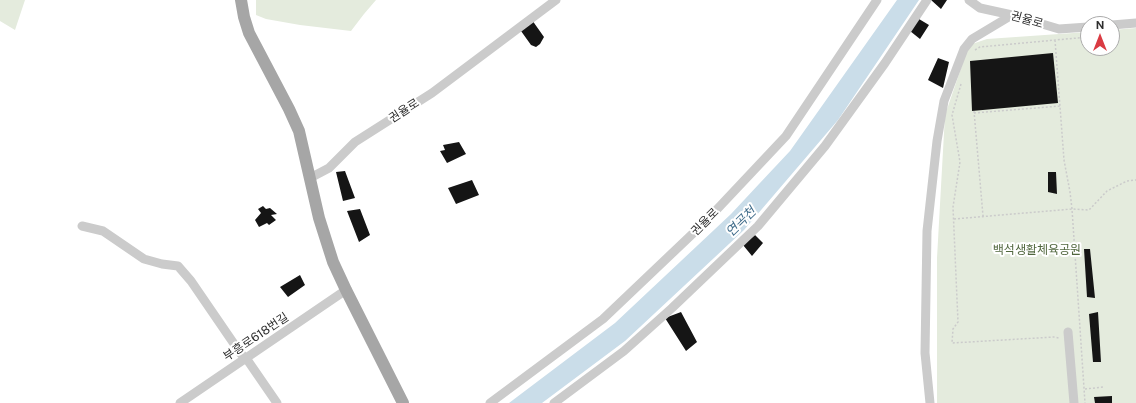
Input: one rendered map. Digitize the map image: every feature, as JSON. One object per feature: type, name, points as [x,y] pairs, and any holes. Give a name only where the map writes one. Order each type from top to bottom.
[{"type":"main road","points":[[241,0],[249,33],[299,130],[319,218],[327,245],[346,290],[403,403]]},
{"type":"street","name":"권율로","points":[[310,178],[329,168],[355,142],[432,93],[556,0]]},
{"type":"street","name":"권율로","points":[[490,403],[603,319],[706,221],[786,136],[877,0]]},
{"type":"street","points":[[554,403],[624,351],[672,308],[758,226],[825,146],[927,0]]},
{"type":"street","name":"권율로","points":[[969,0],[980,8],[1012,15],[1059,29],[1080,28]]},
{"type":"street","points":[[930,403],[925,353],[927,231],[937,141],[944,101],[964,49],[972,38],[1012,15]]},
{"type":"street","points":[[1120,24],[1136,23]]},
{"type":"street","points":[[82,226],[103,231],[144,259],[162,264],[178,266],[191,281],[277,403]]},
{"type":"street","name":"부흥로618번길","points":[[180,403],[346,290]]},
{"type":"street","points":[[1065,335],[1074,403]]},
{"type":"path","points":[[975,51],[980,47],[1080,38]]},
{"type":"path","points":[[1055,40],[1064,160],[1072,209],[1085,403]]},
{"type":"path","points":[[961,85],[952,115],[960,162],[953,207],[958,322],[954,329],[952,343],[1054,337],[1065,335]]},
{"type":"path","points":[[983,216],[974,112],[1060,106]]},
{"type":"path","points":[[954,219],[1072,209],[1089,210],[1107,191],[1128,181],[1136,180]]},
{"type":"path","points":[[1085,389],[1104,387]]},
{"type":"green space","points":[[0,0],[25,0],[15,30],[0,21]]},
{"type":"green space","points":[[256,0],[376,0],[351,31],[266,19],[256,15]]},
{"type":"green space","name":"백석생활체육공원","points":[[1136,28],[1136,403],[937,403],[937,258],[945,115],[969,45],[987,39],[1080,33],[1080,56],[1120,56],[1120,29]]},
{"type":"water","name":"연곡천","points":[[897,0],[919,0],[838,120],[744,230],[625,341],[542,403],[509,403],[615,323],[731,214],[790,151]]},
{"type":"building","points":[[931,0],[947,0],[941,9]]},
{"type":"building","points":[[919,19],[929,25],[920,39],[910,31]]},
{"type":"building","points":[[532,20],[544,37],[540,44],[536,47],[531,45],[521,31]]},
{"type":"building","points":[[1053,53],[1058,103],[972,111],[970,61]]},
{"type":"building","points":[[938,58],[949,62],[943,88],[928,80]]},
{"type":"building","points":[[459,142],[466,154],[447,163],[440,151],[445,150],[443,145]]},
{"type":"building","points":[[345,171],[355,198],[343,201],[336,172]]},
{"type":"building","points":[[1048,172],[1056,172],[1057,194],[1048,192]]},
{"type":"building","points":[[472,180],[479,195],[456,204],[448,188]]},
{"type":"building","points":[[263,206],[266,209],[270,208],[277,214],[271,215],[276,220],[269,225],[267,223],[259,227],[255,220],[261,213],[258,209]]},
{"type":"building","points":[[360,209],[370,235],[359,242],[347,211]]},
{"type":"building","points":[[755,235],[763,243],[752,256],[743,245]]},
{"type":"building","points":[[1084,249],[1090,249],[1095,298],[1087,297]]},
{"type":"building","points":[[300,275],[305,285],[288,297],[280,287]]},
{"type":"building","points":[[681,312],[697,342],[686,351],[665,318]]},
{"type":"building","points":[[1098,312],[1101,362],[1093,362],[1089,314]]},
{"type":"building","points":[[1112,396],[1112,403],[1095,403],[1094,397]]}]
